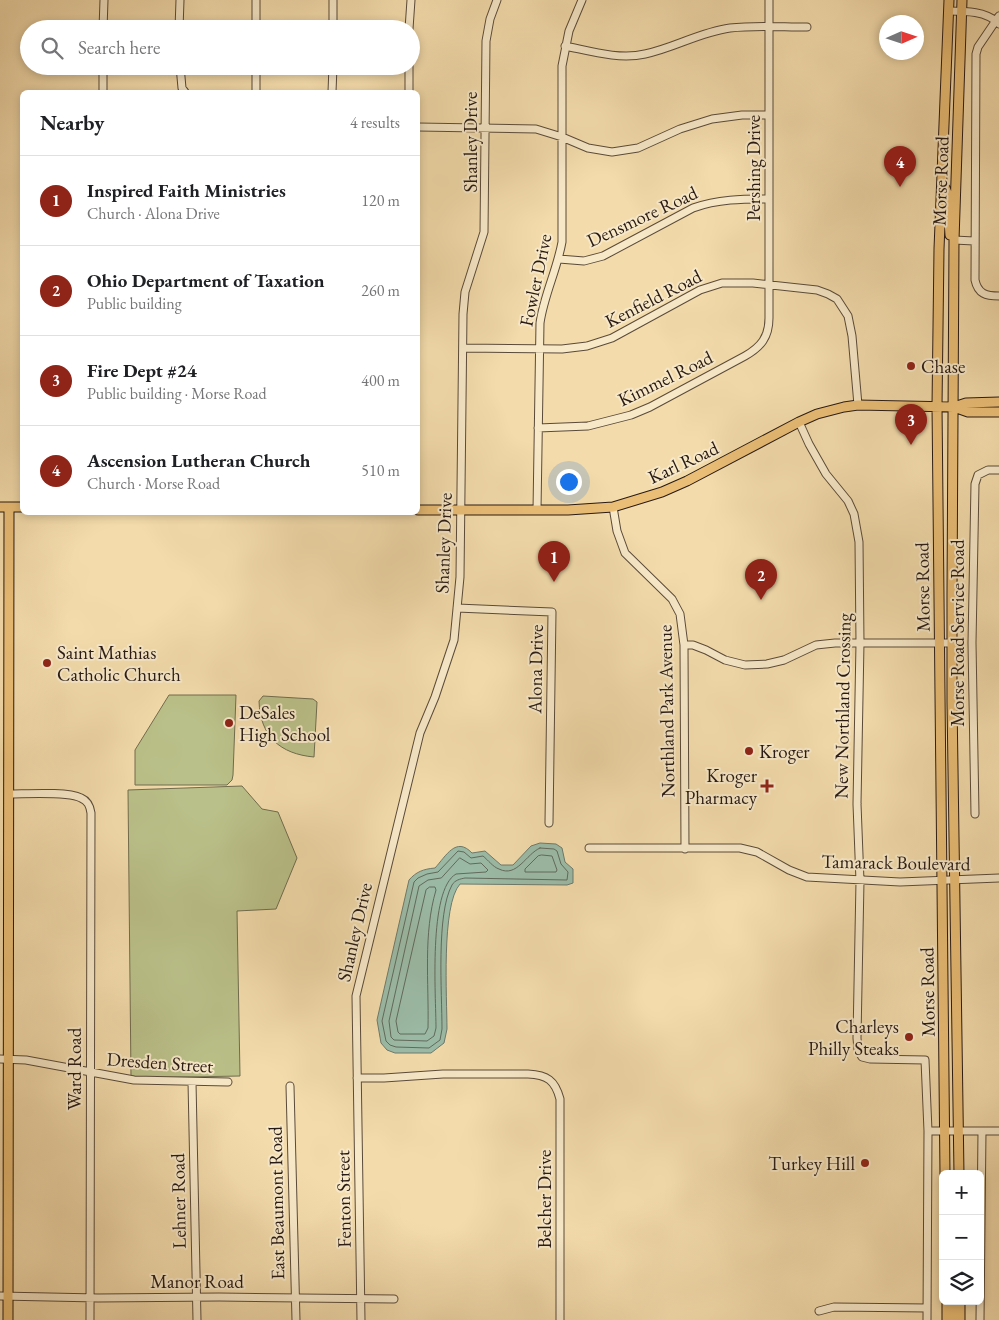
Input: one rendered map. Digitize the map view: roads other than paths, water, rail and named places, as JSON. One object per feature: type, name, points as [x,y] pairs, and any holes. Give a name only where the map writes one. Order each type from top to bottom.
[{"type":"main road","name":"Morse Road","points":[[945,1170],[937,406],[938,295],[949,0]]},
{"type":"main road","name":"Morse Road","points":[[959,1170],[952,643],[954,240],[962,0]]},
{"type":"main road","points":[[942,181],[947,193],[949,234],[950,238],[954,240]]},
{"type":"main road","name":"Karl Road","points":[[954,407],[966,403],[999,402]]},
{"type":"main road","name":"Karl Road","points":[[420,510],[537,510],[613,507],[662,492],[799,422],[832,410],[858,405],[937,406],[954,407],[968,412],[999,412]]},
{"type":"main road","points":[[8,1320],[4,1296],[4,886],[9,794],[4,697],[4,507],[20,507]]},
{"type":"main road","points":[[947,1305],[947,1320]]},
{"type":"main road","points":[[951,1305],[953,1320]]},
{"type":"main road","points":[[960,1305],[960,1320]]},
{"type":"street","points":[[103,20],[104,0]]},
{"type":"street","points":[[179,20],[180,0]]},
{"type":"street","points":[[256,0],[256,20]]},
{"type":"street","points":[[333,0],[333,20]]},
{"type":"street","points":[[410,20],[411,0]]},
{"type":"street","name":"Shanley Drive","points":[[357,1078],[356,996],[359,979],[420,733],[435,697],[454,640],[460,577],[463,314],[465,292],[484,232],[486,41],[490,18],[498,0]]},
{"type":"street","name":"Fowler Drive","points":[[537,510],[540,323],[544,301],[559,259],[562,231],[562,73],[565,46],[582,0]]},
{"type":"street","name":"Pershing Drive","points":[[766,336],[769,323],[769,0]]},
{"type":"street","points":[[949,11],[984,15],[998,20],[978,47],[975,63],[974,241],[976,288],[982,294],[999,296]]},
{"type":"street","points":[[565,46],[608,54],[637,55],[730,28],[807,27]]},
{"type":"street","points":[[103,75],[103,90]]},
{"type":"street","points":[[181,75],[184,90]]},
{"type":"street","points":[[256,75],[256,90]]},
{"type":"street","points":[[332,75],[332,90]]},
{"type":"street","points":[[409,75],[409,90]]},
{"type":"street","points":[[420,127],[536,129],[562,137],[576,144],[612,152],[638,148],[680,129],[712,119],[769,114]]},
{"type":"street","name":"Densmore Road","points":[[559,259],[584,261],[602,256],[693,208],[705,204],[734,199],[769,199]]},
{"type":"street","points":[[954,240],[974,241]]},
{"type":"street","name":"Kenfield Road","points":[[462,348],[579,348],[598,343],[626,331],[709,286],[730,281],[817,290],[837,299],[848,316],[852,336],[858,405]]},
{"type":"street","name":"Kimmel Road","points":[[538,428],[588,426],[616,420],[639,412],[756,350],[766,336]]},
{"type":"street","name":"New Northland Crossing","points":[[799,422],[822,468],[848,501],[854,514],[859,542],[860,643],[857,804],[860,881],[857,1006],[858,1050],[862,1058],[925,1060],[928,1131]]},
{"type":"street","name":"Morse Road Service Road","points":[[975,814],[972,643],[975,484],[978,475],[988,470],[999,470]]},
{"type":"street","name":"Northland Park Avenue","points":[[613,507],[617,531],[626,552],[672,599],[680,614],[684,645],[685,848]]},
{"type":"street","name":"Alona Drive","points":[[457,608],[552,612],[550,823]]},
{"type":"street","points":[[684,645],[692,645],[725,660],[745,665],[767,664],[784,660],[816,645],[835,643],[952,643]]},
{"type":"street","name":"Ward Road","points":[[9,794],[68,794],[86,801],[90,807],[90,1320]]},
{"type":"street","name":"Tamarack Boulevard","points":[[589,848],[740,848],[757,852],[789,870],[807,877],[860,881],[999,878]]},
{"type":"street","name":"Dresden Street","points":[[4,1059],[26,1060],[134,1080],[228,1082]]},
{"type":"street","name":"Belcher Drive","points":[[357,1078],[392,1078],[443,1074],[528,1074],[540,1075],[551,1080],[557,1089],[560,1099],[560,1320]]},
{"type":"street","name":"Fenton Street","points":[[357,1078],[362,1320]]},
{"type":"street","name":"Lehner Road","points":[[192,1082],[197,1320]]},
{"type":"street","name":"East Beaumont Road","points":[[290,1086],[296,1320]]},
{"type":"street","points":[[927,1320],[928,1131],[999,1131]]},
{"type":"street","points":[[980,1320],[982,1131]]},
{"type":"street","name":"Manor Road","points":[[4,1296],[394,1299]]},
{"type":"street","points":[[819,1311],[834,1306],[927,1308]]},
{"type":"water","points":[[540,843],[556,844],[562,848],[565,862],[573,869],[573,883],[567,885],[460,884],[454,895],[450,911],[446,953],[447,1029],[444,1043],[431,1053],[395,1053],[387,1050],[381,1043],[377,1020],[409,880],[420,871],[435,868],[447,853],[456,847],[461,846],[472,853],[485,851],[501,865],[513,865],[531,846]]},
{"type":"place","name":"Ascension Lutheran Church","points":[[900,187]]},
{"type":"place","name":"Chase","points":[[911,366]]},
{"type":"place","name":"Fire Dept #24","points":[[911,445]]},
{"type":"place","name":"Inspired Faith Ministries","points":[[554,582]]},
{"type":"place","name":"Ohio Department of Taxation","points":[[761,600]]},
{"type":"place","name":"Saint Mathias Catholic Church","points":[[47,663]]},
{"type":"place","name":"DeSales High School","points":[[229,723]]},
{"type":"place","name":"Kroger","points":[[749,751]]},
{"type":"place","name":"Kroger Pharmacy","points":[[767,786]]},
{"type":"place","name":"Charleys Philly Steaks","points":[[909,1037]]},
{"type":"place","name":"Turkey Hill","points":[[865,1163]]}]
